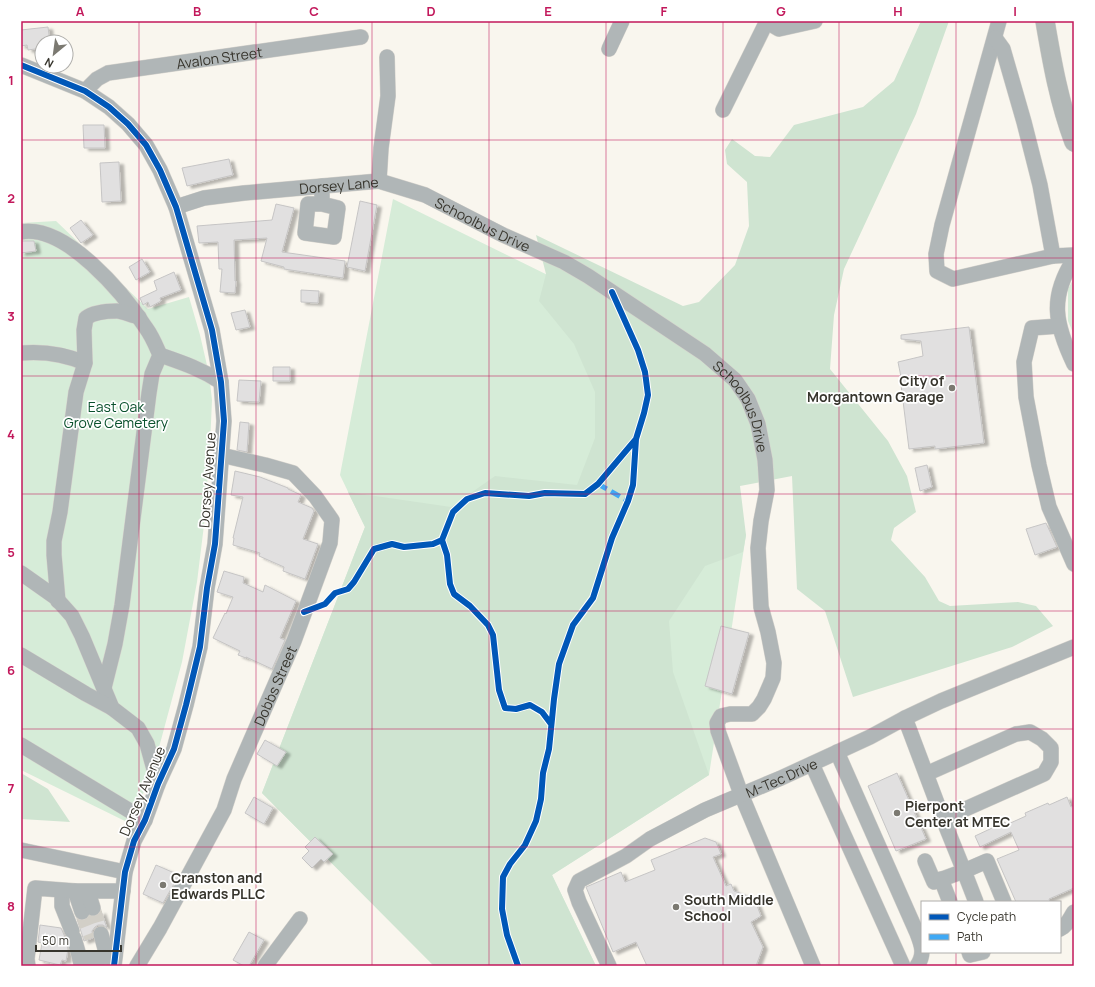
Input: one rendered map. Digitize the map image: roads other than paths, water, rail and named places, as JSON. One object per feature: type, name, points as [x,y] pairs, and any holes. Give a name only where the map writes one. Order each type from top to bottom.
[{"type":"main road","points":[[1045,21],[1054,74],[1065,118],[1074,142]]},
{"type":"street","points":[[609,49],[622,21]]},
{"type":"street","points":[[723,110],[767,22],[779,28],[815,21]]},
{"type":"street","points":[[999,21],[942,225],[936,254],[937,271],[953,279],[1053,256],[1074,255]]},
{"type":"street","name":"Avalon Street","points":[[85,91],[97,79],[108,73],[361,37]]},
{"type":"street","points":[[995,38],[1003,49],[1024,122],[1040,185],[1053,256]]},
{"type":"street","name":"Dorsey Lane","points":[[176,207],[204,198],[379,181],[381,148],[388,96],[387,57]]},
{"type":"street","name":"Dorsey Avenue","points":[[21,65],[85,91],[109,107],[128,124],[146,145],[160,170],[176,207],[212,330],[221,382],[224,421],[214,544],[200,647],[174,749],[158,784],[145,820],[134,841],[125,872],[123,891],[109,959]]},
{"type":"street","name":"Schoolbus Drive","points":[[379,181],[425,195],[503,235],[564,262],[588,276],[705,354],[735,380],[748,399],[758,424],[765,460],[767,490],[758,548],[762,608],[774,663],[773,678],[759,707],[752,714],[730,714],[721,716],[718,723],[718,731],[722,746],[741,794]]},
{"type":"street","points":[[322,186],[322,204]]},
{"type":"street","points":[[21,232],[26,231],[48,234],[68,245],[105,277],[122,296],[147,329],[160,355],[193,366],[221,382]]},
{"type":"street","points":[[1074,259],[1065,273],[1058,296],[1057,314],[1064,343],[1074,364]]},
{"type":"street","points":[[118,311],[122,296]]},
{"type":"street","points":[[58,601],[54,542],[61,504],[76,392],[85,363],[84,330],[86,318],[90,315],[118,311],[139,317]]},
{"type":"street","points":[[1059,326],[1032,328],[1024,362],[1026,397],[1049,507],[1074,564]]},
{"type":"street","points":[[21,353],[52,353],[85,363]]},
{"type":"street","points":[[104,688],[115,644],[122,605],[152,374],[160,355]]},
{"type":"street","name":"Dobbs Street","points":[[137,966],[160,928],[224,810],[234,779],[294,641],[330,543],[332,520],[315,496],[293,473],[221,455]]},
{"type":"street","points":[[21,573],[58,601],[72,616],[112,708]]},
{"type":"street","name":"M-Tec Drive","points":[[609,966],[579,902],[575,890],[579,882],[626,856],[650,839],[705,810],[812,764],[941,701],[1074,648]]},
{"type":"street","points":[[21,655],[112,708],[138,728],[147,744],[158,784]]},
{"type":"street","points":[[905,718],[976,901]]},
{"type":"street","points":[[926,774],[1016,734],[1030,732],[1042,739],[1050,748],[1051,762],[1044,774],[943,819]]},
{"type":"street","points":[[21,745],[145,820]]},
{"type":"street","points":[[837,752],[921,943]]},
{"type":"street","points":[[812,764],[903,966]]},
{"type":"street","points":[[741,794],[813,966]]},
{"type":"street","points":[[21,850],[125,872]]},
{"type":"street","points":[[925,861],[934,882],[987,861],[1004,901]]},
{"type":"street","points":[[941,879],[950,901]]},
{"type":"street","points":[[28,966],[27,959],[35,888],[75,891],[123,891]]},
{"type":"street","points":[[75,891],[88,910]]},
{"type":"street","points":[[75,891],[62,906],[73,935],[81,963],[109,959],[96,936]]},
{"type":"street","points":[[1061,929],[1069,921],[1074,912]]},
{"type":"street","points":[[264,966],[300,919]]},
{"type":"street","points":[[917,966],[922,957],[922,953]]},
{"type":"street","points":[[969,953],[970,955],[979,953]]},
{"type":"tunnel","points":[[93,908],[101,934]]},
{"type":"tunnel","points":[[82,912],[92,938]]},
{"type":"place","name":"City of Morgantown Garage","points":[[952,388]]},
{"type":"place","name":"Pierpont Center at MTEC","points":[[897,813]]},
{"type":"place","name":"Cranston and Edwards PLLC","points":[[163,885]]},
{"type":"place","name":"South Middle School","points":[[676,907]]},
{"type":"park label","name":"East Oak Grove Cemetery","points":[[116,414]]}]
